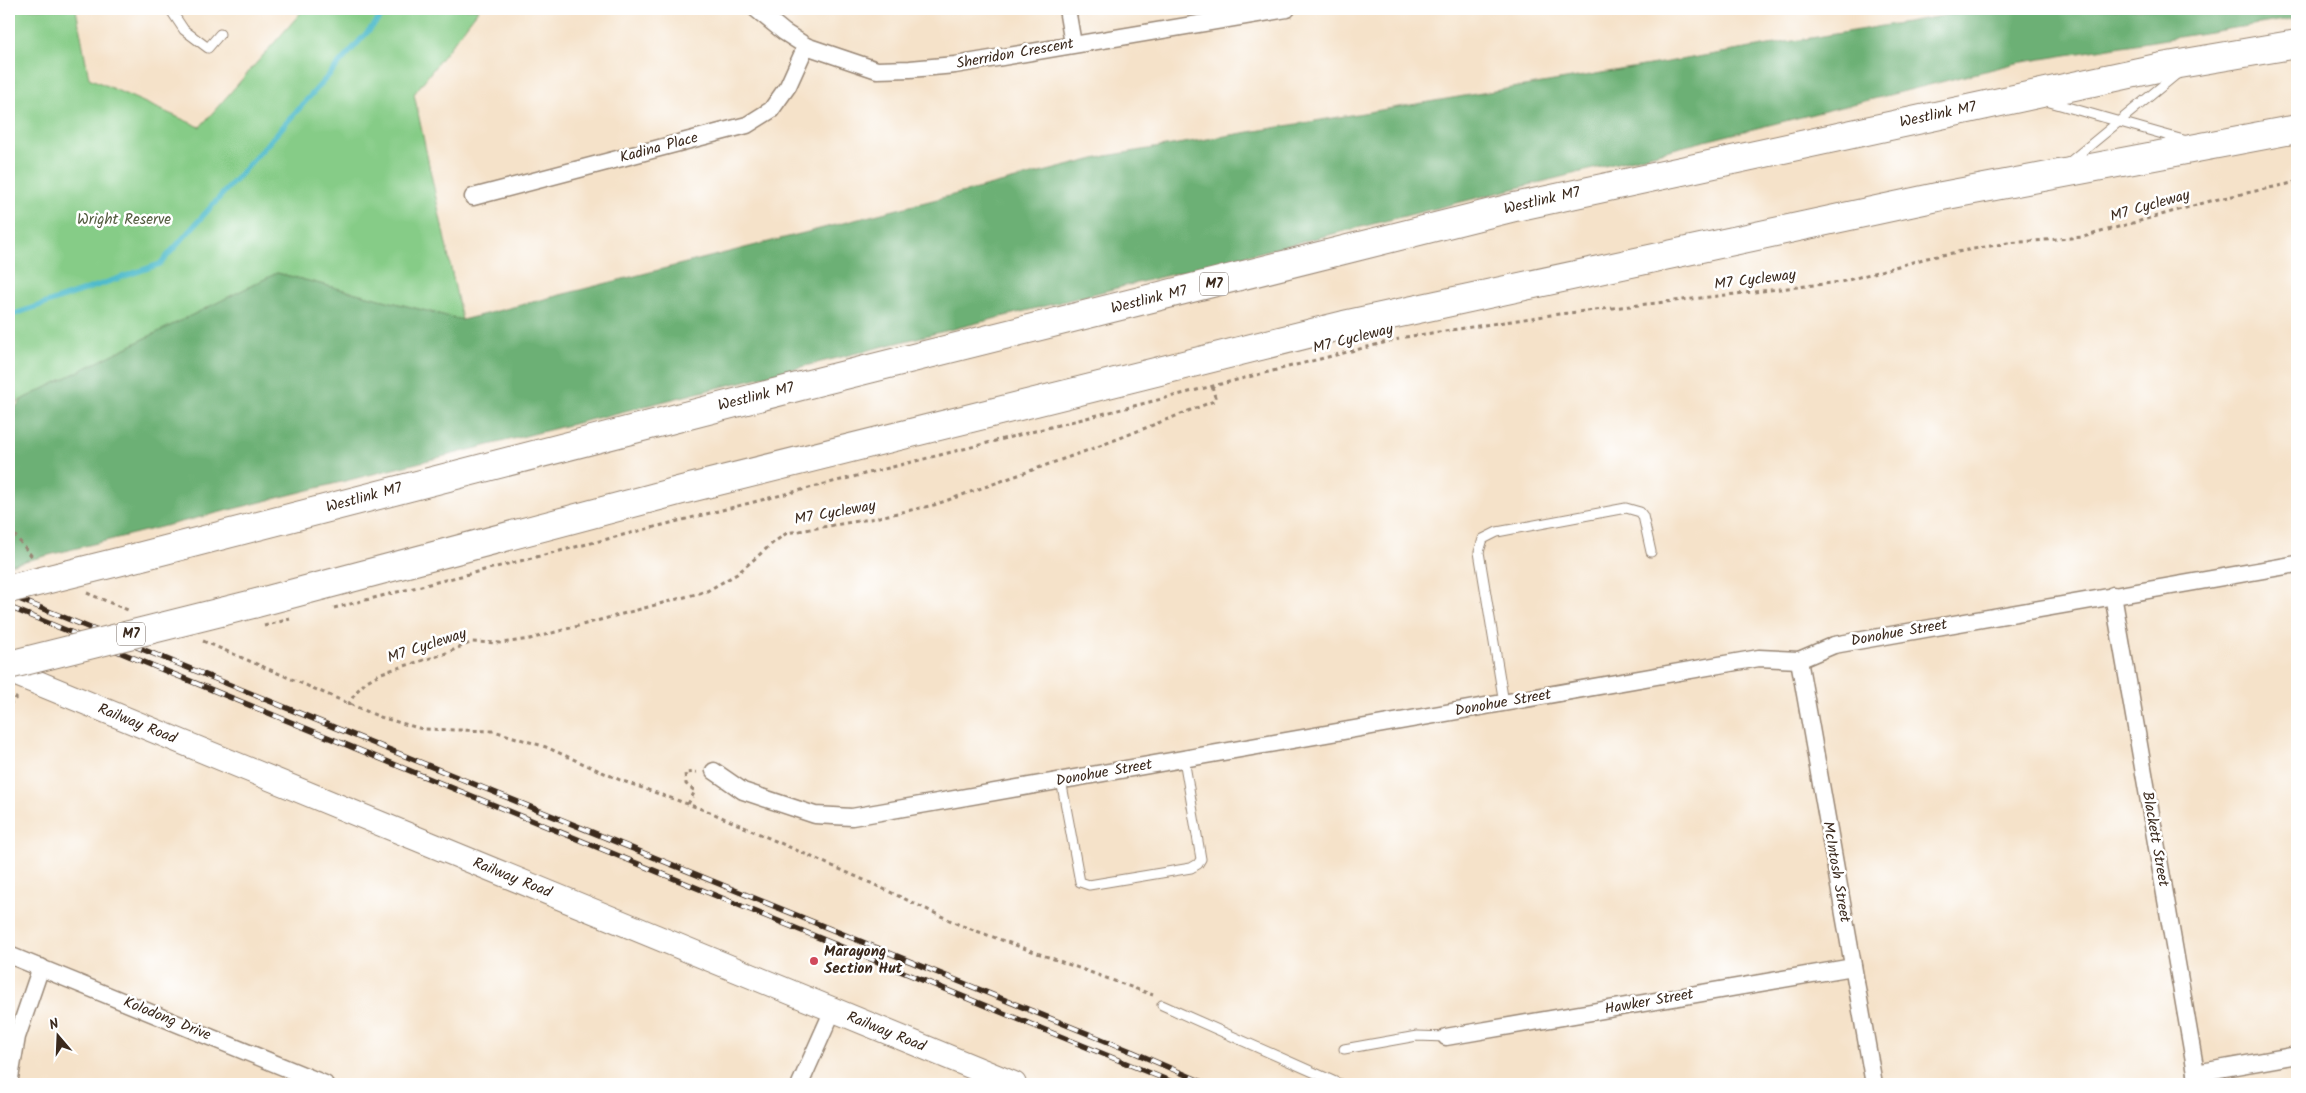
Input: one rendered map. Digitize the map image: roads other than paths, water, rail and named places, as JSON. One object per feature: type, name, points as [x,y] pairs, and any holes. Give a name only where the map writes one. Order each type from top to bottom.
[{"type":"highway","name":"Westlink M7","points":[[9,589],[805,384],[1515,207],[1802,143],[2191,62],[2297,44]]},
{"type":"highway","name":"M7","points":[[9,665],[253,604],[702,485],[1344,325],[1942,196],[2297,129]]},
{"type":"street","name":"Sherridon Crescent","points":[[756,9],[784,32],[806,46],[877,70],[955,65],[1287,9]]},
{"type":"street","points":[[1067,9],[1073,44]]},
{"type":"street","name":"Kadina Place","points":[[473,197],[747,125],[771,110],[788,86],[806,46]]},
{"type":"street","name":"Donohue Street","points":[[714,772],[743,791],[815,815],[852,817],[1759,658],[1799,660],[1834,645],[2297,564]]},
{"type":"street","name":"Blackett Street","points":[[2113,595],[2197,1079]]},
{"type":"street","name":"McIntosh Street","points":[[1799,660],[1874,1084]]},
{"type":"street","name":"Railway Road","points":[[9,671],[1014,1084]]},
{"type":"street","name":"Kolodong Drive","points":[[9,955],[325,1084]]},
{"type":"street","points":[[9,1084],[16,1037],[41,967]]},
{"type":"street","name":"Hawker Street","points":[[1446,1037],[1853,967]]},
{"type":"street","points":[[800,1084],[833,1010]]},
{"type":"street","points":[[2197,1079],[2297,1055]]},
{"type":"lane","points":[[170,9],[184,30],[208,48],[220,34]]},
{"type":"lane","points":[[2054,174],[2191,62]]},
{"type":"lane","points":[[2029,96],[2205,146]]},
{"type":"lane","points":[[1504,703],[1479,552],[1483,539],[1497,532],[1626,508],[1640,512],[1643,516],[1651,552]]},
{"type":"lane","points":[[1061,780],[1080,882],[1089,885],[1191,868],[1198,864],[1201,859],[1184,759]]},
{"type":"lane","points":[[1162,1005],[1335,1080],[1340,1084]]},
{"type":"lane","points":[[1344,1049],[1418,1036],[1446,1037]]},
{"type":"waterway","points":[[9,316],[160,264],[388,9]]},
{"type":"railway","points":[[9,595],[1133,1052],[1207,1084]]},
{"type":"railway","points":[[9,607],[1177,1084]]},
{"type":"place","name":"Marayong Section Hut","points":[[814,961]]},
{"type":"park label","name":"Wright Reserve","points":[[124,220]]}]
